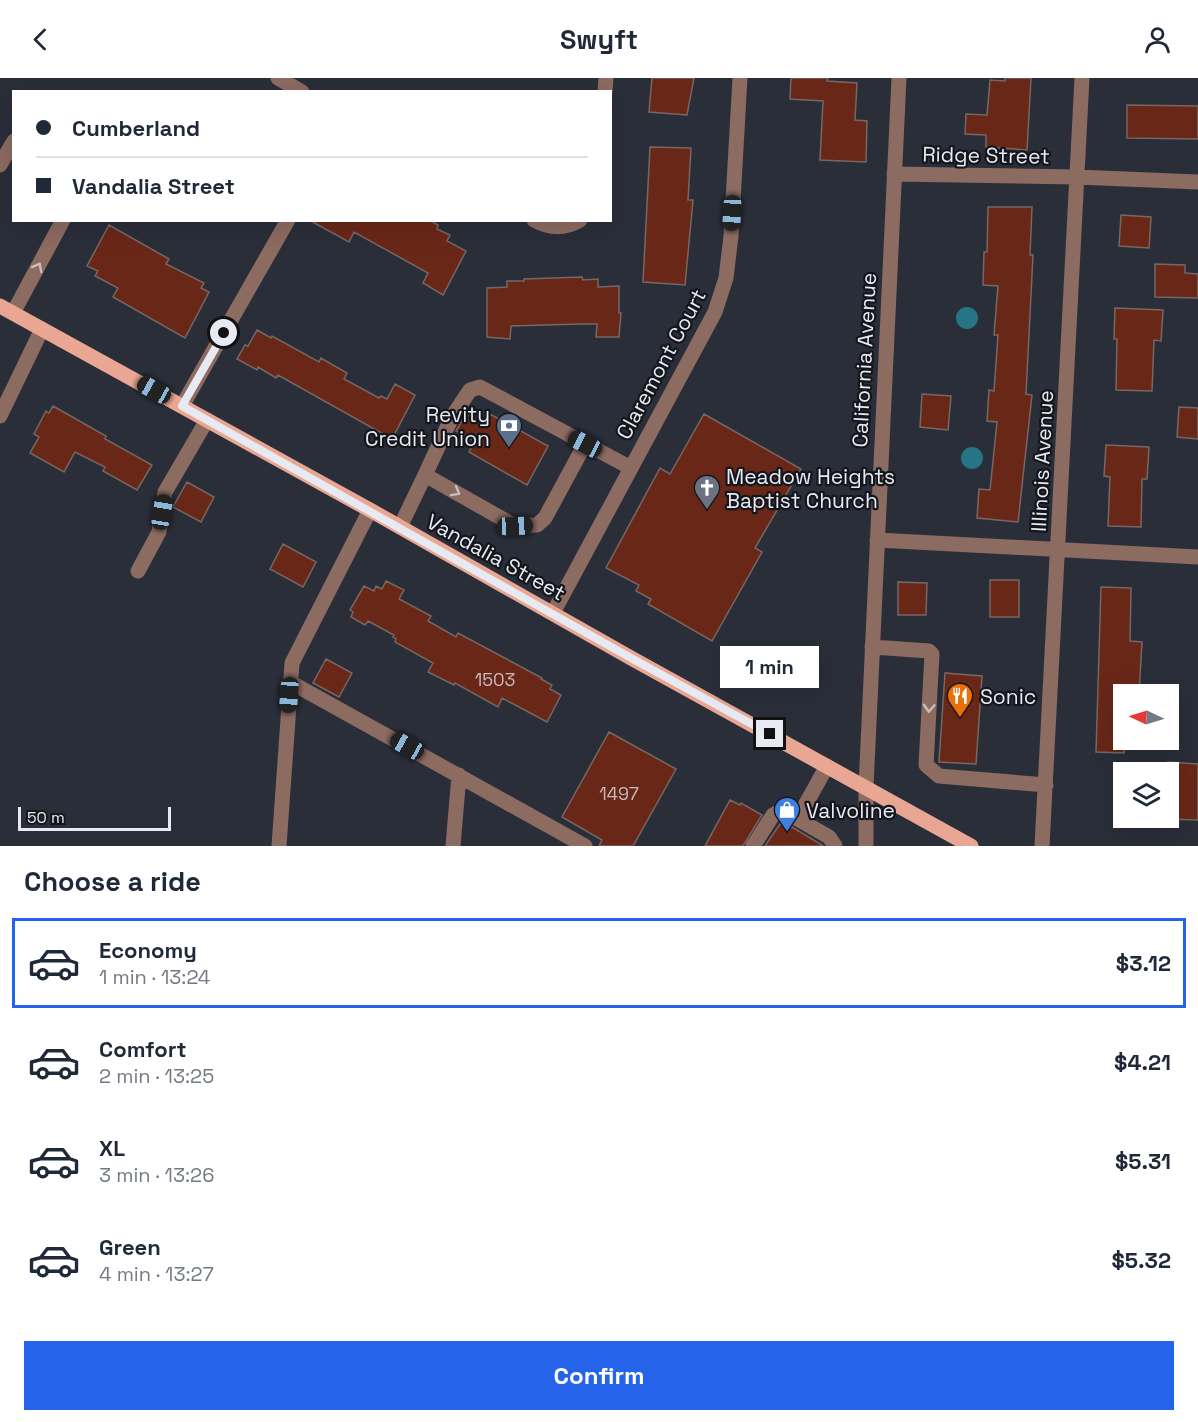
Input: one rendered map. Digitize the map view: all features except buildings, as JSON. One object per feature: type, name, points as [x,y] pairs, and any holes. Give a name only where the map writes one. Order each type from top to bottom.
[{"type":"main road","name":"Vandalia Street","points":[[7,310],[866,787],[962,844]]},
{"type":"street","points":[[278,78],[299,90]]},
{"type":"street","name":"Claremont Court","points":[[553,613],[715,312],[723,290],[731,236],[740,78]]},
{"type":"street","name":"California Avenue","points":[[866,846],[866,787],[898,78]]},
{"type":"street","name":"Illinois Avenue","points":[[1042,846],[1082,78]]},
{"type":"street","points":[[0,165],[12,144]]},
{"type":"street","name":"Ridge Street","points":[[894,174],[1077,177],[1198,182]]},
{"type":"street","points":[[7,310],[62,222]]},
{"type":"street","points":[[182,406],[287,222]]},
{"type":"street","points":[[538,222],[543,225],[574,224]]},
{"type":"street","points":[[0,416],[42,329]]},
{"type":"street","points":[[400,527],[452,417],[470,390],[480,387],[631,468]]},
{"type":"street","points":[[138,571],[159,532],[165,492],[207,420]]},
{"type":"street","points":[[425,475],[515,526],[537,525],[544,518],[585,444]]},
{"type":"street","points":[[279,846],[292,663],[370,510]]},
{"type":"street","points":[[877,540],[1198,557]]},
{"type":"street","points":[[872,647],[929,651],[932,654],[926,765],[939,776],[1046,785]]},
{"type":"street","points":[[290,682],[585,846]]},
{"type":"street","points":[[798,818],[827,766]]},
{"type":"street","points":[[453,846],[459,775]]},
{"type":"street","points":[[753,846],[773,815],[782,810],[829,837],[835,846]]},
{"type":"water","points":[[967,307],[975,310],[978,318],[975,326],[967,329],[959,326],[956,318],[959,310]]},
{"type":"water","points":[[972,447],[980,450],[983,458],[980,466],[972,469],[964,466],[961,458],[964,450]]},
{"type":"place","name":"Revity Credit Union","points":[[509,449]]},
{"type":"place","name":"Meadow Heights Baptist Church","points":[[707,511]]},
{"type":"place","name":"Sonic","points":[[960,719]]},
{"type":"place","name":"Valvoline","points":[[787,833]]},
{"type":"route","points":[[224,333],[182,406],[770,734]]}]
